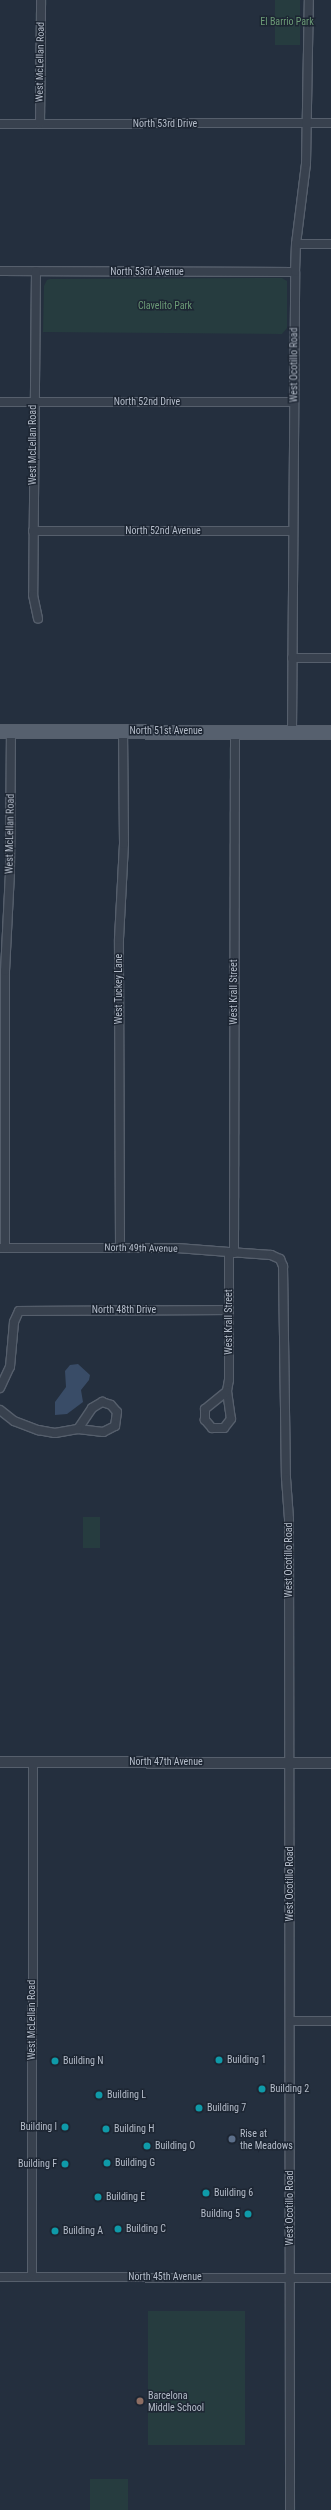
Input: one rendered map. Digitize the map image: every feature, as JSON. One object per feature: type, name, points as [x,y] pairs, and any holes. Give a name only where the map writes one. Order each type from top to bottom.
[{"type":"main road","name":"North 51st Avenue","points":[[5,731],[331,732]]},
{"type":"street","name":"West McLellan Road","points":[[40,124],[41,0]]},
{"type":"street","name":"West Ocotillo Road","points":[[292,731],[295,272],[296,244],[304,191],[307,123],[309,0]]},
{"type":"street","name":"North 53rd Drive","points":[[0,124],[331,123]]},
{"type":"street","points":[[296,244],[331,244]]},
{"type":"street","name":"North 53rd Avenue","points":[[0,271],[295,272]]},
{"type":"street","name":"West McLellan Road","points":[[36,271],[33,595],[38,618]]},
{"type":"street","name":"North 52nd Drive","points":[[0,402],[294,402]]},
{"type":"street","name":"North 52nd Avenue","points":[[33,531],[293,531]]},
{"type":"street","points":[[292,658],[331,658]]},
{"type":"street","name":"West McLellan Road","points":[[2,1248],[5,971],[10,871],[5,731]]},
{"type":"street","name":"West Tuckey Lane","points":[[120,1248],[119,939],[124,844],[124,731]]},
{"type":"street","name":"West Krall Street","points":[[227,1391],[205,1409],[205,1420],[212,1428],[224,1428],[231,1419],[227,1391],[229,1380],[231,1252],[235,731]]},
{"type":"street","name":"North 49th Avenue","points":[[2,1248],[120,1248],[231,1252],[272,1255],[280,1260]]},
{"type":"street","name":"West Ocotillo Road","points":[[280,1260],[283,1272],[286,1478],[289,1520],[290,2510]]},
{"type":"street","name":"North 48th Drive","points":[[0,1388],[10,1367],[14,1322],[19,1311],[229,1310]]},
{"type":"street","points":[[0,1410],[14,1421],[38,1430],[55,1433],[78,1429],[108,1432],[117,1423],[117,1412],[108,1403],[96,1404],[78,1429]]},
{"type":"street","name":"North 47th Avenue","points":[[0,1762],[331,1763]]},
{"type":"street","name":"West McLellan Road","points":[[32,2277],[33,1762]]},
{"type":"street","points":[[290,2021],[331,2021]]},
{"type":"street","name":"North 45th Avenue","points":[[0,2277],[331,2278]]},
{"type":"green space","name":"El Barrio Park","points":[[275,0],[300,0],[300,45],[275,45]]},
{"type":"green space","name":"Clavelito Park","points":[[282,278],[287,281],[287,328],[282,334],[43,332],[44,286],[47,280],[50,279]]},
{"type":"green space","points":[[83,1517],[100,1517],[100,1548],[83,1548]]},
{"type":"green space","points":[[148,2311],[245,2311],[245,2445],[148,2445]]},
{"type":"green space","points":[[90,2479],[128,2479],[128,2510],[90,2510]]},
{"type":"water","points":[[78,1364],[90,1375],[89,1380],[81,1390],[83,1402],[67,1414],[55,1415],[55,1402],[66,1387],[65,1371],[70,1365]]},
{"type":"place","name":"Building 1","points":[[219,2060]]},
{"type":"place","name":"Building N","points":[[55,2061]]},
{"type":"place","name":"Building 2","points":[[262,2089]]},
{"type":"place","name":"Building L","points":[[99,2095]]},
{"type":"place","name":"Building 7","points":[[199,2108]]},
{"type":"place","name":"Building I","points":[[65,2127]]},
{"type":"place","name":"Building H","points":[[106,2129]]},
{"type":"place","name":"Rise at the Meadows","points":[[232,2139]]},
{"type":"place","name":"Building O","points":[[147,2146]]},
{"type":"place","name":"Building G","points":[[107,2163]]},
{"type":"place","name":"Building F","points":[[65,2164]]},
{"type":"place","name":"Building 6","points":[[206,2193]]},
{"type":"place","name":"Building E","points":[[98,2197]]},
{"type":"place","name":"Building 5","points":[[248,2214]]},
{"type":"place","name":"Building C","points":[[118,2229]]},
{"type":"place","name":"Building A","points":[[55,2231]]},
{"type":"place","name":"Barcelona Middle School","points":[[140,2401]]}]
